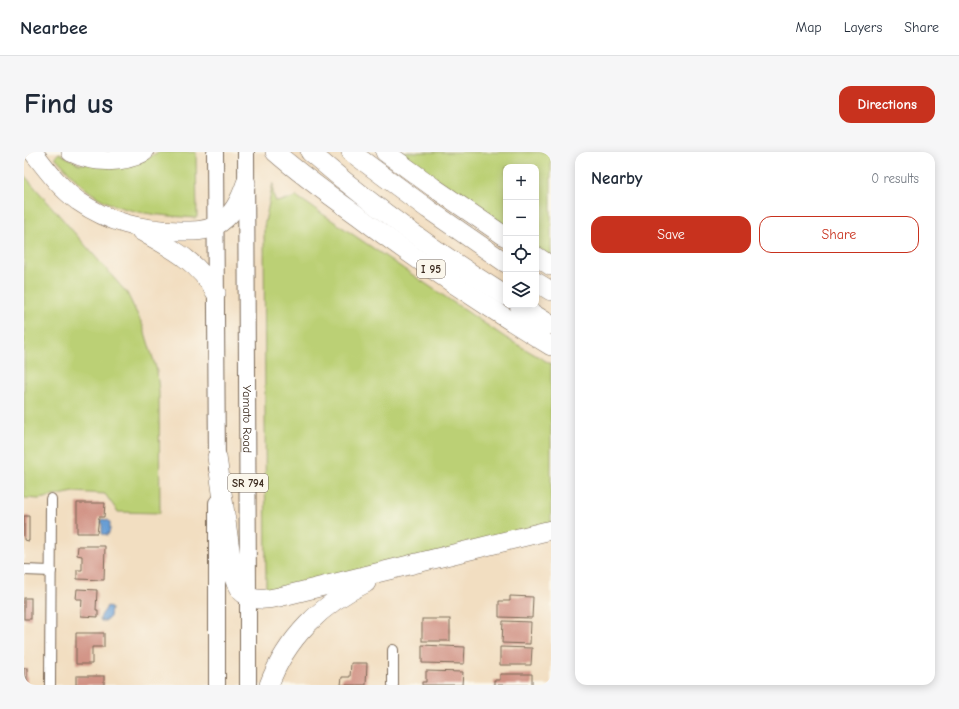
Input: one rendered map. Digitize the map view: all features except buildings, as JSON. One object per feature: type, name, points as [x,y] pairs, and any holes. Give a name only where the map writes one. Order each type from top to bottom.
[{"type":"highway","points":[[33,152],[57,182],[78,200],[105,216],[133,226],[161,231],[205,230],[215,226],[235,208],[240,200],[246,183]]},
{"type":"highway","points":[[71,152],[92,160],[109,161],[125,159],[144,152]]},
{"type":"highway","points":[[269,152],[282,158]]},
{"type":"highway","points":[[310,152],[332,171],[426,242],[503,294]]},
{"type":"highway","points":[[351,152],[428,209],[503,261]]},
{"type":"highway","points":[[385,152],[505,236]]},
{"type":"highway","name":"I 95","points":[[282,158],[416,259],[551,346]]},
{"type":"highway","points":[[133,226],[187,259],[205,276],[216,293]]},
{"type":"highway","points":[[539,258],[551,266]]},
{"type":"highway","points":[[539,284],[551,291]]},
{"type":"highway","points":[[524,308],[551,325]]},
{"type":"highway","points":[[217,457],[232,572],[238,588],[248,597],[256,599],[273,598],[551,530]]},
{"type":"highway","points":[[269,685],[288,648],[319,612],[342,595],[362,584],[396,569]]},
{"type":"main road","name":"SR 794","points":[[215,152],[217,685]]},
{"type":"main road","name":"Yamato Road","points":[[246,152],[248,685]]},
{"type":"street","points":[[50,685],[51,499]]},
{"type":"street","points":[[24,570],[51,571]]},
{"type":"street","points":[[393,650],[393,685]]},
{"type":"green space","points":[[158,152],[196,152],[196,218],[138,212],[110,203],[97,197],[85,188],[55,157],[59,153],[79,164],[148,158]]},
{"type":"green space","points":[[396,152],[551,152],[551,258],[539,250],[539,164],[503,164],[503,226]]},
{"type":"green space","points":[[24,175],[127,293],[143,326],[157,371],[159,392],[160,513],[118,512],[105,494],[74,492],[39,499],[24,498]]},
{"type":"green space","points":[[273,183],[273,194],[276,202],[294,198],[296,196],[506,338],[551,364],[551,526],[266,593],[264,227]]},
{"type":"water","points":[[102,519],[110,522],[110,530],[108,535],[102,534]]},
{"type":"water","points":[[107,606],[111,608],[110,617],[105,621],[101,621],[100,619],[102,614]]}]
